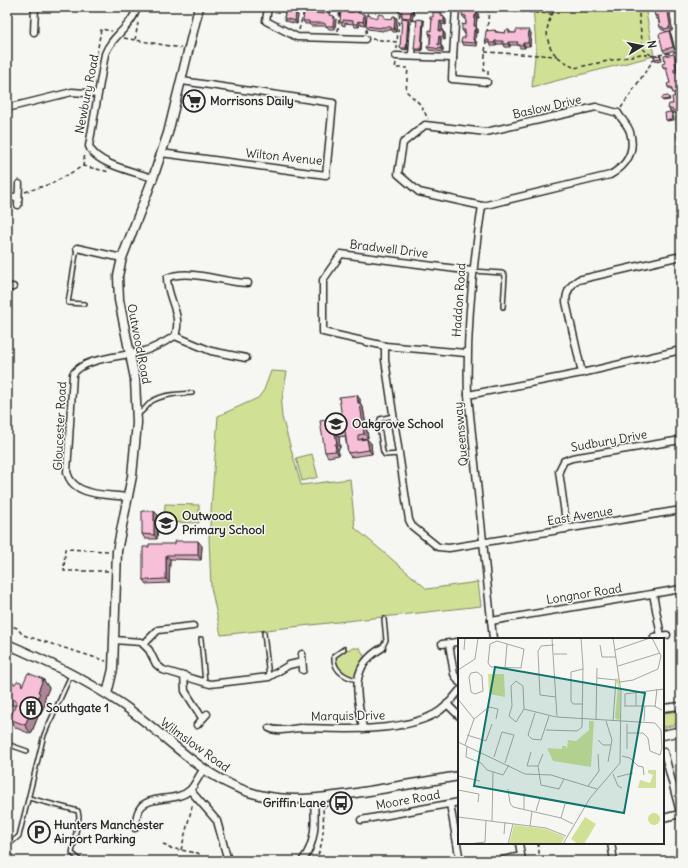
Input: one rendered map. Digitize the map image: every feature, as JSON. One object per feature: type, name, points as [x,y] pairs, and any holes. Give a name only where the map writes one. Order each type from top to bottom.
[{"type":"street","points":[[34,32],[35,7]]},
{"type":"street","name":"Newbury Road","points":[[137,7],[135,14],[107,48],[97,94],[89,146],[94,155],[103,161],[153,178]]},
{"type":"street","name":"Outwood Road","points":[[107,694],[113,676],[114,664],[115,571],[117,551],[134,461],[136,414],[135,379],[117,286],[122,258],[153,178],[161,153],[182,81],[199,7]]},
{"type":"street","points":[[268,7],[266,21],[297,37],[366,39]]},
{"type":"street","points":[[456,7],[452,79],[487,82]]},
{"type":"street","points":[[680,7],[681,11]]},
{"type":"street","points":[[412,56],[414,24]]},
{"type":"street","points":[[396,56],[453,58]]},
{"type":"street","name":"Wilton Avenue","points":[[161,153],[326,175],[333,103],[182,81]]},
{"type":"street","points":[[7,108],[72,92],[97,94]]},
{"type":"street","name":"Baslow Drive","points":[[431,126],[486,132],[596,107],[618,113]]},
{"type":"street","points":[[431,126],[424,125],[403,143],[398,174],[419,192],[482,206],[610,175],[621,169],[629,159],[630,132],[618,113]]},
{"type":"street","points":[[18,205],[19,184]]},
{"type":"street","points":[[7,199],[18,196]]},
{"type":"street","name":"Haddon Road","points":[[468,395],[466,353],[472,270],[482,206]]},
{"type":"street","points":[[77,248],[122,258]]},
{"type":"street","name":"Bradwell Drive","points":[[466,353],[385,346],[323,332],[323,280],[342,254],[472,270]]},
{"type":"street","points":[[582,373],[567,307],[566,297],[571,286],[578,280],[681,256]]},
{"type":"street","points":[[246,358],[211,352],[175,336],[178,323],[177,316],[167,287],[166,278],[177,275],[189,275],[231,282],[248,283]]},
{"type":"street","name":"Gloucester Road","points":[[126,497],[78,489],[69,479],[67,472],[73,374],[82,365],[154,348],[175,336]]},
{"type":"street","name":"East Avenue","points":[[385,346],[407,514],[412,526],[438,547],[449,548],[483,544],[681,510]]},
{"type":"street","name":"Queensway","points":[[493,638],[468,395],[582,373],[681,350]]},
{"type":"street","name":"Sudbury Drive","points":[[566,529],[559,471],[564,461],[572,458],[681,440]]},
{"type":"street","name":"Longnor Road","points":[[491,620],[681,589]]},
{"type":"street","points":[[654,594],[661,636]]},
{"type":"street","points":[[144,644],[158,630],[193,626]]},
{"type":"street","points":[[114,640],[138,641],[144,644],[160,667],[168,672],[184,675],[205,682],[219,684],[269,677],[289,665],[302,662]]},
{"type":"street","points":[[442,644],[457,642]]},
{"type":"street","points":[[449,644],[454,674],[458,680]]},
{"type":"street","name":"Wilmslow Road","points":[[7,645],[72,674],[107,694],[138,716],[204,769],[230,784],[257,795],[272,797],[314,798],[458,776]]},
{"type":"street","points":[[363,729],[357,680],[366,660],[370,655],[382,648]]},
{"type":"street","points":[[302,654],[303,670]]},
{"type":"street","points":[[184,675],[184,686],[188,697],[202,718]]},
{"type":"street","name":"Marquis Drive","points":[[269,728],[274,730],[301,728],[363,729],[391,726],[435,714],[458,692]]},
{"type":"street","points":[[447,704],[458,715]]},
{"type":"street","points":[[664,708],[681,706]]},
{"type":"street","points":[[197,725],[207,714]]},
{"type":"street","points":[[664,735],[681,731]]},
{"type":"street","points":[[664,753],[681,815],[664,818]]},
{"type":"street","points":[[135,828],[138,811],[142,806],[153,800],[178,798],[190,790],[204,769]]},
{"type":"street","points":[[190,790],[217,821],[228,861]]},
{"type":"street","points":[[302,861],[312,844],[315,831],[314,798]]},
{"type":"street","name":"Moore Road","points":[[361,820],[458,802]]},
{"type":"street","points":[[450,804],[460,861]]},
{"type":"street","points":[[498,861],[522,859],[519,844]]},
{"type":"street","points":[[611,844],[614,861]]},
{"type":"lane","points":[[77,248],[68,304],[85,304]]},
{"type":"lane","points":[[472,270],[502,273],[504,275],[503,307]]},
{"type":"lane","points":[[136,414],[158,399],[169,395],[192,393]]},
{"type":"lane","points":[[393,416],[380,419],[379,427],[383,452],[385,455],[400,454]]},
{"type":"lane","points":[[382,648],[386,640],[384,618]]},
{"type":"lane","points":[[264,633],[269,677]]},
{"type":"lane","points":[[201,639],[205,682]]},
{"type":"lane","points":[[344,649],[334,656],[335,664],[344,676],[357,680]]},
{"type":"lane","points":[[7,846],[19,836],[44,735],[72,674]]},
{"type":"lane","points":[[7,744],[27,751]]},
{"type":"lane","points":[[29,798],[78,811],[79,817],[72,854],[81,861]]},
{"type":"path","points":[[297,37],[305,7]]},
{"type":"path","points":[[337,38],[340,7]]},
{"type":"path","points":[[369,7],[366,39],[397,42]]},
{"type":"path","points":[[400,7],[395,68],[408,68],[406,91],[421,105],[431,126]]},
{"type":"path","points":[[481,7],[489,9],[552,14]]},
{"type":"path","points":[[558,7],[548,18],[548,37],[554,53],[574,68],[641,54],[655,56],[681,51]]},
{"type":"path","points":[[638,7],[643,49],[655,56]]},
{"type":"path","points":[[487,82],[488,71],[484,71],[489,9]]},
{"type":"path","points":[[135,14],[139,20],[135,40]]},
{"type":"path","points":[[116,37],[189,49]]},
{"type":"path","points":[[486,52],[559,56]]},
{"type":"path","points":[[618,113],[655,56]]},
{"type":"path","points":[[18,196],[53,183],[83,166],[85,149],[89,146]]},
{"type":"path","points":[[115,571],[64,571],[65,548],[117,551]]},
{"type":"path","points":[[7,624],[17,628],[24,635],[114,664]]},
{"type":"path","points":[[181,850],[194,802],[198,798]]},
{"type":"path","points":[[315,861],[319,853],[322,839],[323,806],[338,804]]},
{"type":"path","points":[[163,844],[169,848],[198,853],[202,857]]},
{"type":"path","points":[[538,844],[540,861]]},
{"type":"green space","points":[[533,7],[645,7],[654,56],[532,87],[536,46]]},
{"type":"green space","points":[[271,371],[287,372],[281,405],[282,417],[301,485],[350,479],[355,528],[427,589],[478,582],[481,606],[221,635],[211,587],[209,538],[218,416],[258,398],[264,390]]},
{"type":"green space","points":[[312,454],[318,477],[302,481],[296,458]]},
{"type":"green space","points":[[165,504],[199,505],[199,523],[164,522]]},
{"type":"green space","points":[[353,648],[360,648],[366,660],[357,680],[344,676],[335,664],[336,653]]},
{"type":"green space","points":[[681,711],[681,723],[664,728],[664,713]]},
{"type":"building","points":[[290,7],[289,11],[296,12],[295,21],[284,18],[286,10]]},
{"type":"building","points":[[400,7],[411,7],[413,12],[411,12],[410,18],[402,17],[402,12],[399,12]]},
{"type":"building","points":[[467,7],[475,7],[477,15],[475,15],[474,26],[476,26],[476,30],[474,30],[473,40],[475,40],[475,43],[461,42],[462,38],[465,38],[465,30],[462,30],[462,24],[466,25],[466,16],[462,15],[463,10],[467,10]]},
{"type":"building","points":[[656,7],[667,7],[670,25],[669,28],[664,29],[663,27],[660,27],[658,15],[655,16],[654,11],[656,11]]},
{"type":"building","points":[[341,9],[343,9],[343,11],[353,12],[353,10],[358,10],[358,13],[364,14],[363,22],[358,21],[357,24],[353,24],[353,21],[343,20],[343,23],[340,22]]},
{"type":"building","points":[[309,10],[315,10],[315,13],[324,14],[324,11],[329,12],[329,15],[334,16],[333,26],[327,26],[324,23],[309,23],[309,21],[303,21],[304,12],[309,13]]},
{"type":"building","points":[[433,12],[441,12],[441,16],[444,17],[444,22],[440,21],[439,31],[443,31],[443,37],[439,36],[438,45],[441,45],[441,49],[427,47],[430,45],[431,34],[429,33],[429,30],[431,31],[432,19],[430,19],[430,17],[433,17]]},
{"type":"building","points":[[378,14],[384,15],[384,18],[392,19],[393,16],[395,16],[394,29],[391,29],[391,27],[381,28],[366,26],[367,15],[378,18]]},
{"type":"building","points":[[402,18],[408,19],[406,48],[400,48]]},
{"type":"building","points":[[417,19],[423,20],[421,49],[414,49]]},
{"type":"building","points":[[495,30],[495,32],[505,33],[506,30],[509,30],[509,33],[516,33],[516,30],[529,30],[528,43],[517,45],[518,42],[508,42],[508,44],[503,44],[503,41],[495,41],[494,43],[489,43],[489,40],[485,40],[486,31]]},
{"type":"building","points":[[669,31],[673,47],[663,50],[659,34]]},
{"type":"building","points":[[674,54],[676,69],[674,69],[674,72],[678,72],[681,91],[673,93],[671,87],[668,87],[667,84],[670,83],[666,67],[663,67],[662,64],[665,63],[664,56]]},
{"type":"building","points":[[660,55],[661,58],[655,59],[654,56]]},
{"type":"building","points":[[681,95],[681,110],[675,111],[668,108],[669,104],[673,104],[672,97]]},
{"type":"building","points":[[668,96],[669,99],[662,100],[662,97]]},
{"type":"building","points":[[671,112],[673,119],[666,120],[665,113]]},
{"type":"building","points":[[681,116],[681,152],[679,152],[676,117]]},
{"type":"building","points":[[357,395],[358,403],[360,403],[364,434],[358,435],[358,440],[367,439],[369,450],[348,453],[345,431],[335,433],[337,444],[335,444],[336,451],[325,452],[320,421],[333,419],[333,414],[337,414],[338,418],[342,418],[339,397]]},
{"type":"building","points":[[142,511],[154,511],[154,535],[142,534]]},
{"type":"building","points":[[175,541],[198,541],[198,555],[166,555],[166,579],[143,580],[143,547],[149,547],[149,544],[175,544]]},
{"type":"building","points":[[28,673],[43,679],[38,692],[40,693],[25,725],[10,719],[17,701],[7,697],[7,680],[15,684],[17,681],[21,682],[22,686]]},
{"type":"place","name":"Morrisons Daily","points":[[194,101]]},
{"type":"place","name":"Oakgrove School","points":[[336,424]]},
{"type":"place","name":"Outwood Primary School","points":[[166,523]]},
{"type":"place","name":"Southgate 1","points":[[31,708]]},
{"type":"place","name":"Griffin Lane","points":[[341,803]]},
{"type":"place","name":"Hunters Manchester Airport Parking","points":[[39,832]]}]
